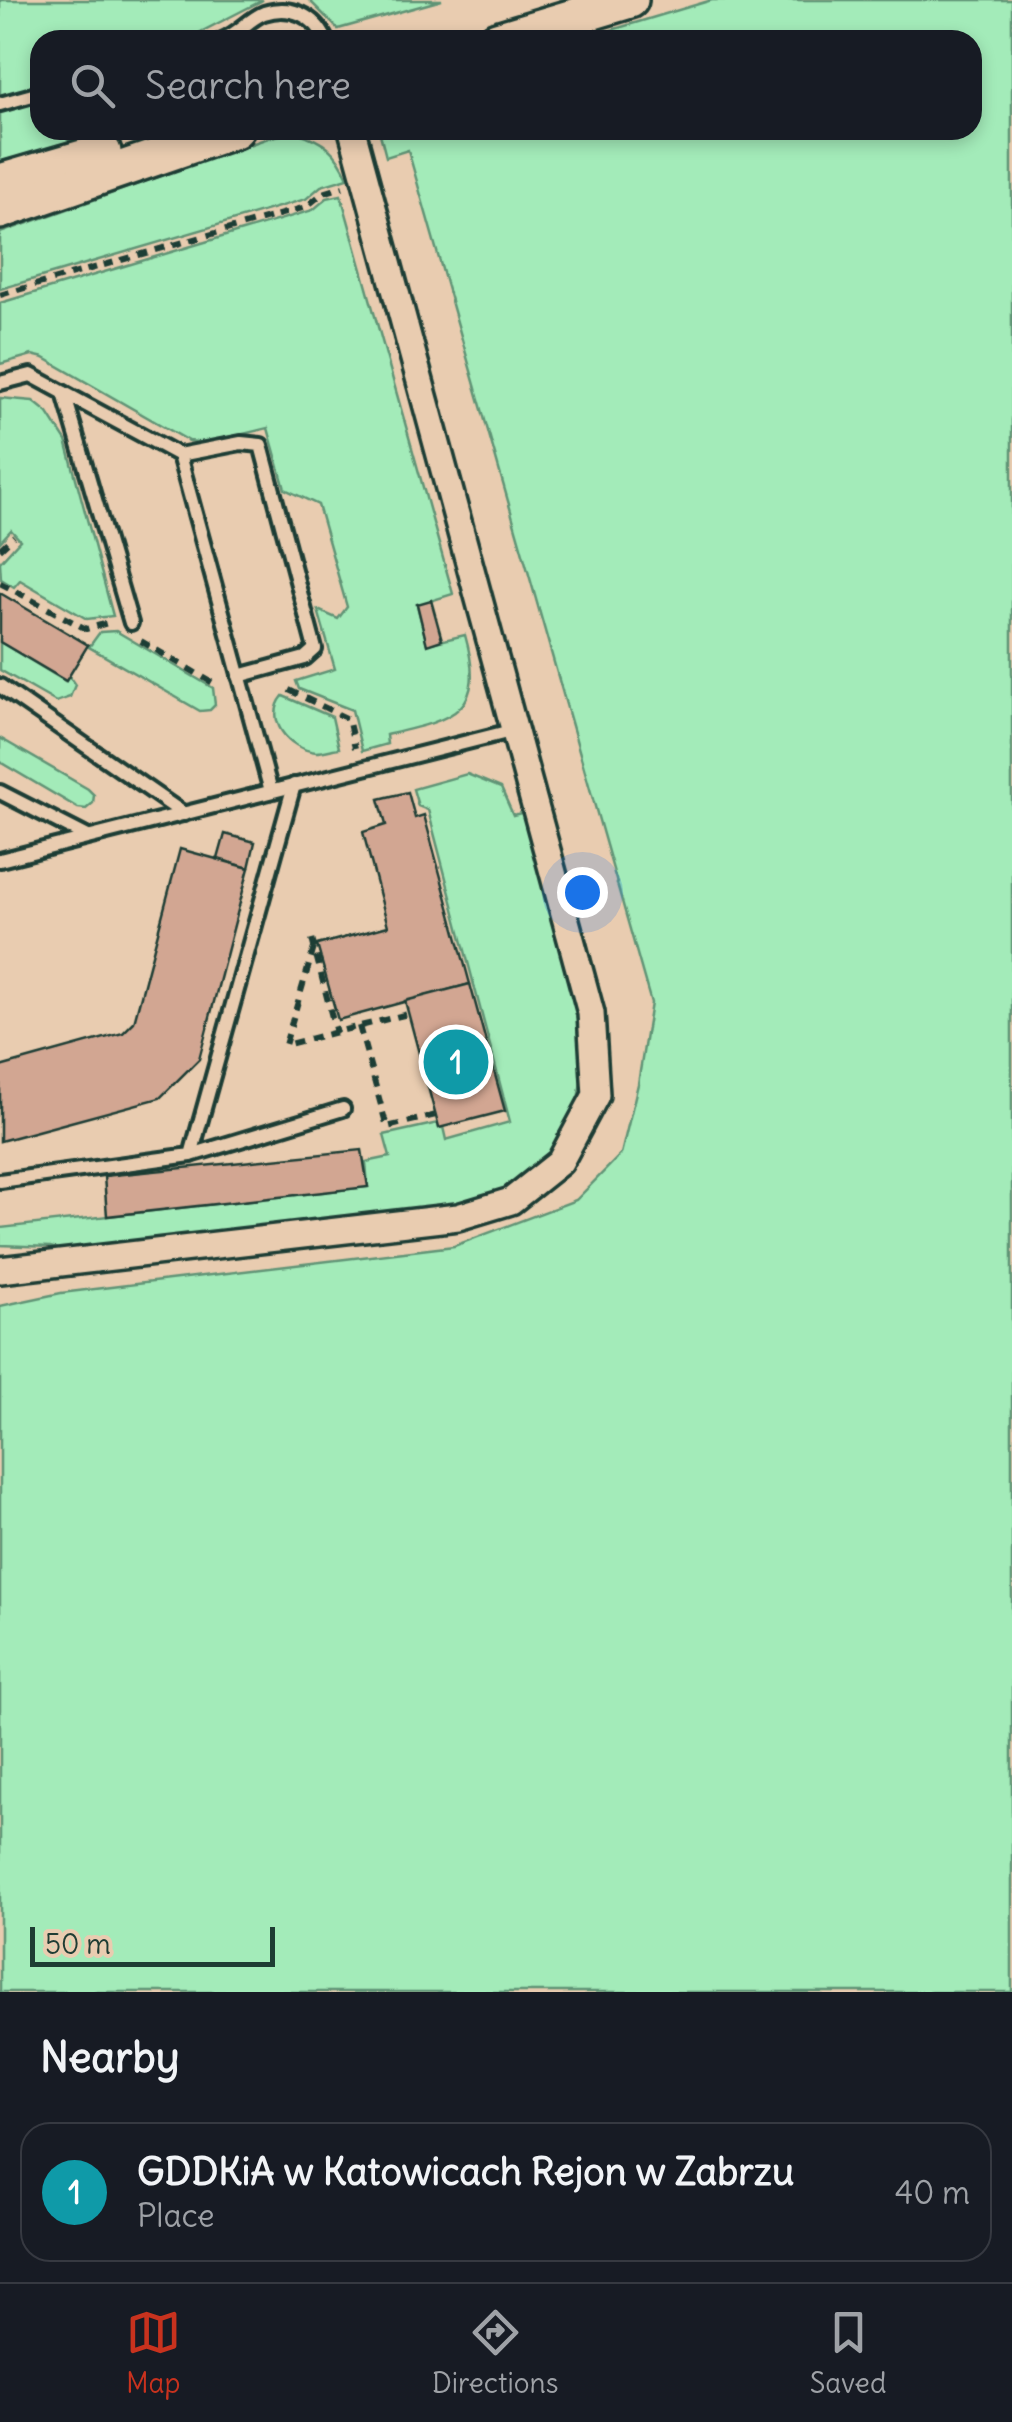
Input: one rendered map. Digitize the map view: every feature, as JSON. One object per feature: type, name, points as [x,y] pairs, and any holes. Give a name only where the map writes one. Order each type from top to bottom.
[{"type":"main road","points":[[531,30],[630,0]]},
{"type":"main road","points":[[0,182],[142,140]]},
{"type":"main road","points":[[0,210],[206,140]]},
{"type":"street","points":[[0,1270],[458,1216],[511,1201],[560,1162],[596,1095],[590,1013],[355,140]]},
{"type":"lane","points":[[237,30],[262,14],[280,10],[299,12],[320,30]]},
{"type":"lane","points":[[0,104],[30,96]]},
{"type":"lane","points":[[0,383],[30,375],[179,454],[242,443],[261,444],[315,648],[305,658],[240,676]]},
{"type":"lane","points":[[64,393],[131,623]]},
{"type":"lane","points":[[179,454],[271,792]]},
{"type":"lane","points":[[0,686],[184,814]]},
{"type":"lane","points":[[0,860],[515,730]]},
{"type":"lane","points":[[191,1155],[294,786]]},
{"type":"lane","points":[[0,792],[88,837]]},
{"type":"lane","points":[[0,1181],[191,1155],[343,1108]]},
{"type":"path","points":[[0,295],[306,207],[324,193],[368,179]]},
{"type":"path","points":[[0,549],[14,536]]},
{"type":"path","points":[[289,690],[348,719],[355,749]]},
{"type":"path","points":[[336,1033],[313,943],[285,1045],[336,1033],[408,1014]]},
{"type":"path","points":[[359,1026],[387,1128],[436,1115]]},
{"type":"green space","points":[[0,0],[263,0],[204,30],[30,30],[30,88],[0,97]]},
{"type":"green space","points":[[309,0],[442,0],[338,29]]},
{"type":"green space","points":[[712,0],[1012,0],[1012,1992],[0,1992],[0,1306],[61,1293],[454,1246],[576,1200],[621,1154],[638,1084],[651,1003],[408,150],[386,157],[382,140],[982,140],[982,30],[612,30]]},
{"type":"green space","points":[[30,101],[30,140],[75,140],[0,162],[0,108]]},
{"type":"green space","points":[[263,140],[316,140],[328,148],[348,178],[321,186],[306,199],[0,289],[0,233]]},
{"type":"green space","points":[[341,195],[453,594],[417,605],[427,644],[465,635],[472,681],[468,697],[447,717],[386,735],[387,744],[362,751],[352,710],[299,689],[296,681],[335,669],[318,610],[338,619],[347,607],[318,505],[285,489],[268,428],[206,443],[189,441],[44,358],[32,355],[0,364],[0,303],[313,210],[327,198]]},
{"type":"green space","points":[[0,398],[33,401],[48,413],[66,441],[113,616],[87,619],[20,580],[14,587],[1,579],[0,562],[20,540],[11,530],[0,542]]},
{"type":"green space","points":[[116,631],[213,688],[215,705],[200,711],[89,647],[100,632]]},
{"type":"green space","points":[[0,642],[65,681],[69,676],[75,685],[70,697],[56,702],[0,670]]},
{"type":"green space","points":[[283,696],[332,717],[339,748],[316,752],[288,739],[276,714]]},
{"type":"green space","points":[[0,738],[88,789],[94,795],[93,803],[86,809],[78,808],[0,762]]},
{"type":"green space","points":[[467,774],[501,788],[513,815],[525,812],[572,987],[582,1052],[581,1082],[575,1110],[562,1137],[541,1163],[512,1187],[461,1206],[79,1255],[50,1247],[0,1245],[0,1228],[368,1187],[366,1162],[390,1157],[384,1135],[438,1123],[446,1140],[510,1122],[428,810],[418,806],[413,789]]},
{"type":"building","points":[[0,593],[88,645],[66,681],[0,642]]},
{"type":"building","points":[[431,600],[442,640],[427,645],[417,604]]},
{"type":"building","points":[[408,792],[415,818],[424,815],[470,984],[338,1020],[317,945],[388,926],[363,832],[386,825],[379,799]]},
{"type":"building","points":[[225,834],[255,842],[249,868],[218,859]]},
{"type":"building","points":[[180,849],[249,868],[199,1059],[160,1098],[0,1141],[0,1067],[123,1033],[134,1022]]},
{"type":"building","points":[[470,984],[505,1111],[439,1128],[405,1001]]},
{"type":"building","points":[[362,1150],[368,1187],[107,1216],[104,1176]]},
{"type":"place","name":"GDDKiA w Katowicach Rejon w Zabrzu","points":[[456,1062]]}]
